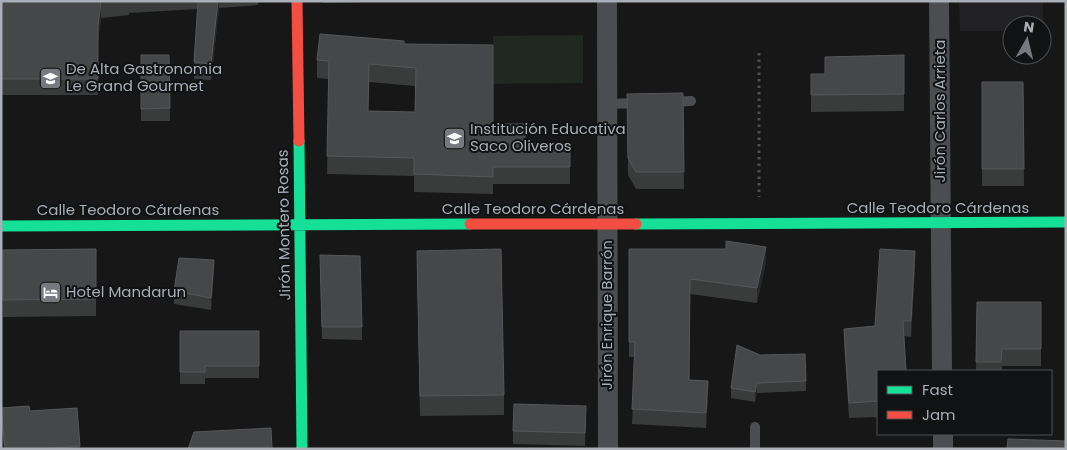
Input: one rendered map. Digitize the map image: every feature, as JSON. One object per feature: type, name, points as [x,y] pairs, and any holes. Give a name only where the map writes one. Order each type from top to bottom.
[{"type":"street","name":"Jirón Montero Rosas","points":[[297,1],[302,449]]},
{"type":"street","name":"Jirón Enrique Barrón","points":[[607,1],[608,449]]},
{"type":"street","name":"Jirón Carlos Arrieta","points":[[939,1],[942,370]]},
{"type":"street","name":"Calle Teodoro Cárdenas","points":[[1,226],[1066,222]]},
{"type":"street","points":[[943,435],[943,449]]},
{"type":"lane","points":[[607,104],[691,101]]},
{"type":"lane","points":[[755,426],[755,449]]},
{"type":"path","points":[[759,53],[759,223]]},
{"type":"shaded area","points":[[959,1],[1043,1],[1043,15],[1002,15],[1002,31],[960,31]]},
{"type":"shaded area","points":[[583,35],[583,83],[493,84],[493,36]]},
{"type":"building","points":[[1,1],[101,1],[98,26],[98,79],[1,79]]},
{"type":"building","points":[[198,1],[218,1],[211,64],[194,62]]},
{"type":"building","points":[[320,34],[404,41],[404,44],[493,45],[493,124],[525,124],[525,143],[570,143],[570,167],[493,167],[493,177],[414,174],[414,158],[327,156],[329,61],[317,60]],"holes":[[[369,64],[416,68],[415,112],[368,111]]]},
{"type":"building","points":[[141,55],[169,55],[170,108],[141,109]]},
{"type":"building","points":[[904,55],[904,94],[811,95],[811,74],[825,74],[825,57]]},
{"type":"building","points":[[982,82],[1023,82],[1024,169],[982,169]]},
{"type":"building","points":[[683,93],[684,172],[636,172],[628,158],[627,94]]},
{"type":"building","points":[[726,241],[766,247],[757,288],[690,279],[689,380],[708,381],[706,413],[632,409],[635,342],[629,342],[629,249],[726,249]]},
{"type":"building","name":"Hotel Mandarun","points":[[96,249],[96,299],[3,300],[3,250]]},
{"type":"building","points":[[501,249],[504,395],[420,396],[417,251]]},
{"type":"building","points":[[880,249],[915,251],[911,321],[903,321],[906,370],[877,370],[877,401],[849,403],[844,329],[875,326]]},
{"type":"building","points":[[320,255],[360,256],[362,327],[322,327]]},
{"type":"building","points":[[179,258],[214,260],[211,298],[174,291]]},
{"type":"building","points":[[977,302],[1041,302],[1041,349],[1002,349],[1001,362],[976,362]]},
{"type":"building","points":[[180,331],[259,331],[259,366],[205,366],[205,372],[180,372]]},
{"type":"building","points":[[737,345],[760,355],[805,354],[806,381],[757,383],[755,392],[731,388]]},
{"type":"building","points":[[514,404],[586,406],[585,433],[513,431]]},
{"type":"building","points":[[29,406],[30,411],[77,408],[80,446],[5,449],[1,408]]},
{"type":"building","points":[[271,428],[272,449],[188,449],[194,432]]},
{"type":"building","points":[[1008,439],[1066,441],[1066,449],[1007,449]]},
{"type":"traffic: fast","points":[[299,141],[302,449]]},
{"type":"traffic: fast","points":[[636,224],[1066,222]]},
{"type":"traffic: fast","points":[[1,226],[470,224]]},
{"type":"traffic: jam","points":[[297,1],[299,141]]},
{"type":"traffic: jam","points":[[470,224],[636,224]]},
{"type":"place","name":"De Alta Gastronomia Le Grand Gourmet","points":[[50,78]]},
{"type":"place","name":"Institución Educativa Saco Oliveros","points":[[454,138]]},
{"type":"place","name":"Hotel Mandarun","points":[[50,292]]}]
